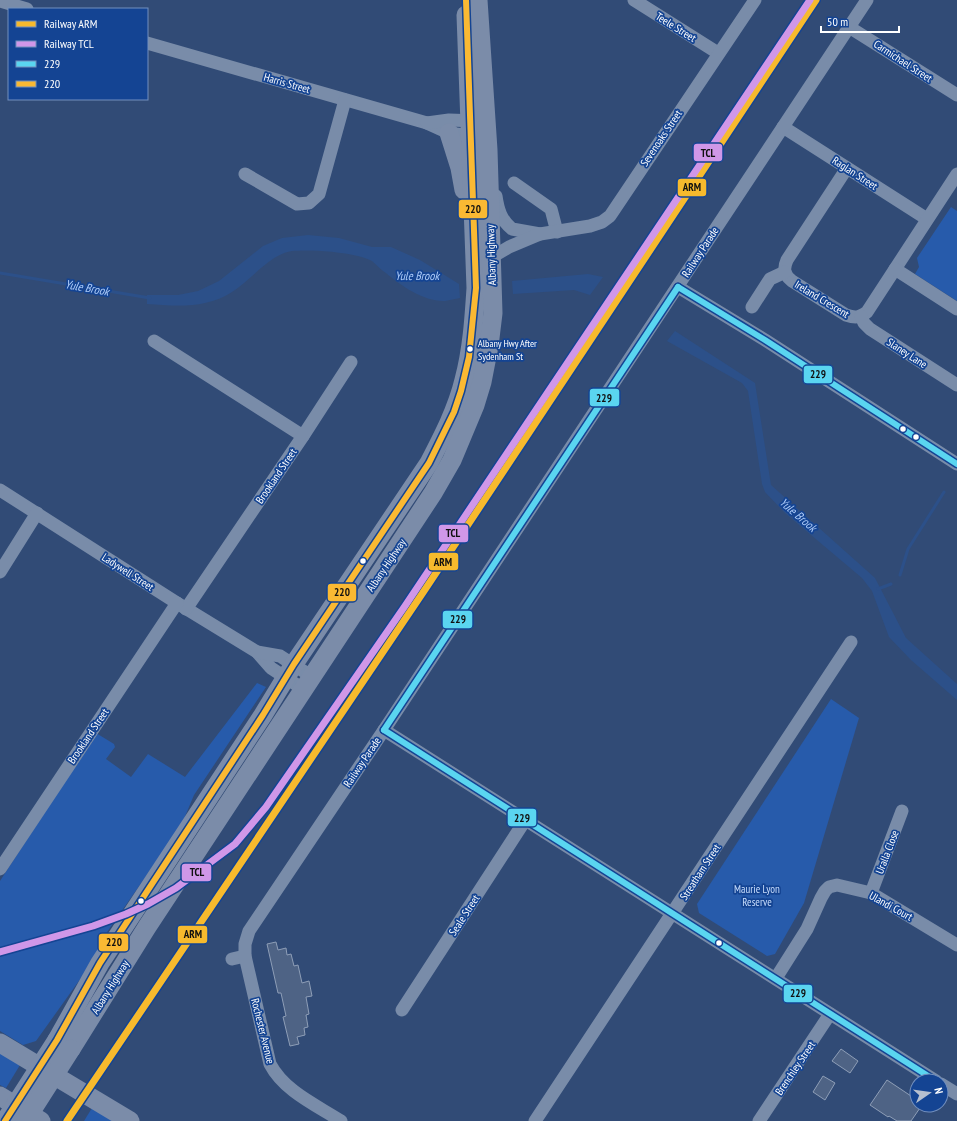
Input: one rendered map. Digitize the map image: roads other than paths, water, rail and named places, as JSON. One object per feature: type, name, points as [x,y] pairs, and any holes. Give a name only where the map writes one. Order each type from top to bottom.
[{"type":"highway","name":"Albany Highway","points":[[466,0],[481,133]]},
{"type":"highway","name":"Albany Highway","points":[[5,1121],[64,1044],[147,927],[307,682],[433,493],[452,460],[467,425],[482,382],[489,346],[493,313],[483,256],[478,0]]},
{"type":"highway","points":[[449,132],[460,168],[468,205],[468,237],[483,256]]},
{"type":"highway","name":"Albany Highway","points":[[24,1121],[64,1044],[100,964],[290,671],[429,462],[442,438],[464,380],[473,330],[476,288],[483,256]]},
{"type":"highway","points":[[0,1043],[130,1121]]},
{"type":"highway","points":[[0,1096],[41,1121]]},
{"type":"street","name":"Teele Street","points":[[634,0],[718,54]]},
{"type":"street","name":"Sevenoaks Street","points":[[483,256],[540,234],[557,232],[602,222],[610,216],[755,0]]},
{"type":"street","name":"Railway Parade","points":[[245,956],[246,940],[254,922],[384,730],[867,0]]},
{"type":"street","points":[[0,1],[24,8]]},
{"type":"street","name":"Carmichael Street","points":[[849,26],[957,95]]},
{"type":"street","name":"Harris Street","points":[[148,43],[427,123],[449,132],[481,133]]},
{"type":"street","points":[[245,174],[297,204],[309,203],[319,194],[345,100]]},
{"type":"street","name":"Harris Street","points":[[427,123],[449,120],[481,133]]},
{"type":"street","name":"Raglan Street","points":[[782,127],[927,219]]},
{"type":"street","name":"Sevenoaks Street","points":[[481,133],[501,217],[512,229],[540,234]]},
{"type":"street","name":"Ireland Crescent","points":[[847,168],[787,260],[784,266],[784,272],[792,281],[846,315],[854,318],[867,312],[957,174]]},
{"type":"street","points":[[514,184],[551,209],[557,232]]},
{"type":"street","points":[[894,269],[957,308]]},
{"type":"street","points":[[752,307],[770,279],[784,272]]},
{"type":"street","points":[[678,287],[765,340],[957,464]]},
{"type":"street","name":"Slaney Lane","points":[[861,316],[864,324],[870,329],[957,385]]},
{"type":"street","points":[[154,341],[303,436]]},
{"type":"street","name":"Brookland Street","points":[[0,869],[181,606],[303,436],[352,362]]},
{"type":"street","name":"Ladywell Street","points":[[0,490],[181,606],[256,652],[271,668],[290,671],[307,682]]},
{"type":"street","points":[[0,572],[37,513]]},
{"type":"street","name":"Streatham Street","points":[[535,1121],[851,642]]},
{"type":"street","points":[[384,730],[923,1073]]},
{"type":"street","name":"Uralla Close","points":[[871,893],[902,812]]},
{"type":"street","name":"Seale Street","points":[[402,1010],[526,819]]},
{"type":"street","name":"Ulandi Court","points":[[776,978],[807,929],[824,891],[829,887],[837,885],[871,893],[957,945]]},
{"type":"street","points":[[232,958],[245,956]]},
{"type":"street","name":"Rochester Avenue","points":[[245,956],[267,1054],[273,1069],[289,1088],[341,1121]]},
{"type":"street","name":"Brenchley Street","points":[[759,1121],[830,1014]]},
{"type":"water","name":"Yule Brook","points":[[308,235],[339,238],[372,247],[391,247],[420,260],[459,284],[460,298],[437,301],[421,296],[399,283],[372,261],[355,255],[300,250],[284,253],[276,257],[232,292],[212,301],[201,304],[180,306],[147,304],[147,295],[178,295],[198,291],[219,281],[263,246],[282,238]]},
{"type":"water","points":[[588,274],[603,277],[590,295],[574,290],[513,294],[512,281]]},
{"type":"water","points":[[675,331],[755,383],[771,485],[875,578],[906,638],[957,684],[957,700],[911,660],[889,637],[872,591],[862,578],[785,513],[765,492],[762,484],[748,391],[742,383],[667,341]]},
{"type":"waterway","name":"Yule Brook","points":[[0,273],[150,298]]},
{"type":"waterway","points":[[900,575],[908,549],[944,492]]},
{"type":"waterway","points":[[878,589],[891,584]]},
{"type":"rail line","name":"TCL","points":[[0,952],[93,926],[148,904],[176,888],[235,844],[266,807],[405,606],[810,0]]},
{"type":"rail line","name":"ARM","points":[[67,1121],[426,588],[816,0]]},
{"type":"place","name":"Albany Hwy After Sydenham St","points":[[470,349]]},
{"type":"park label","name":"Maurie Lyon Reserve","points":[[757,895]]}]
